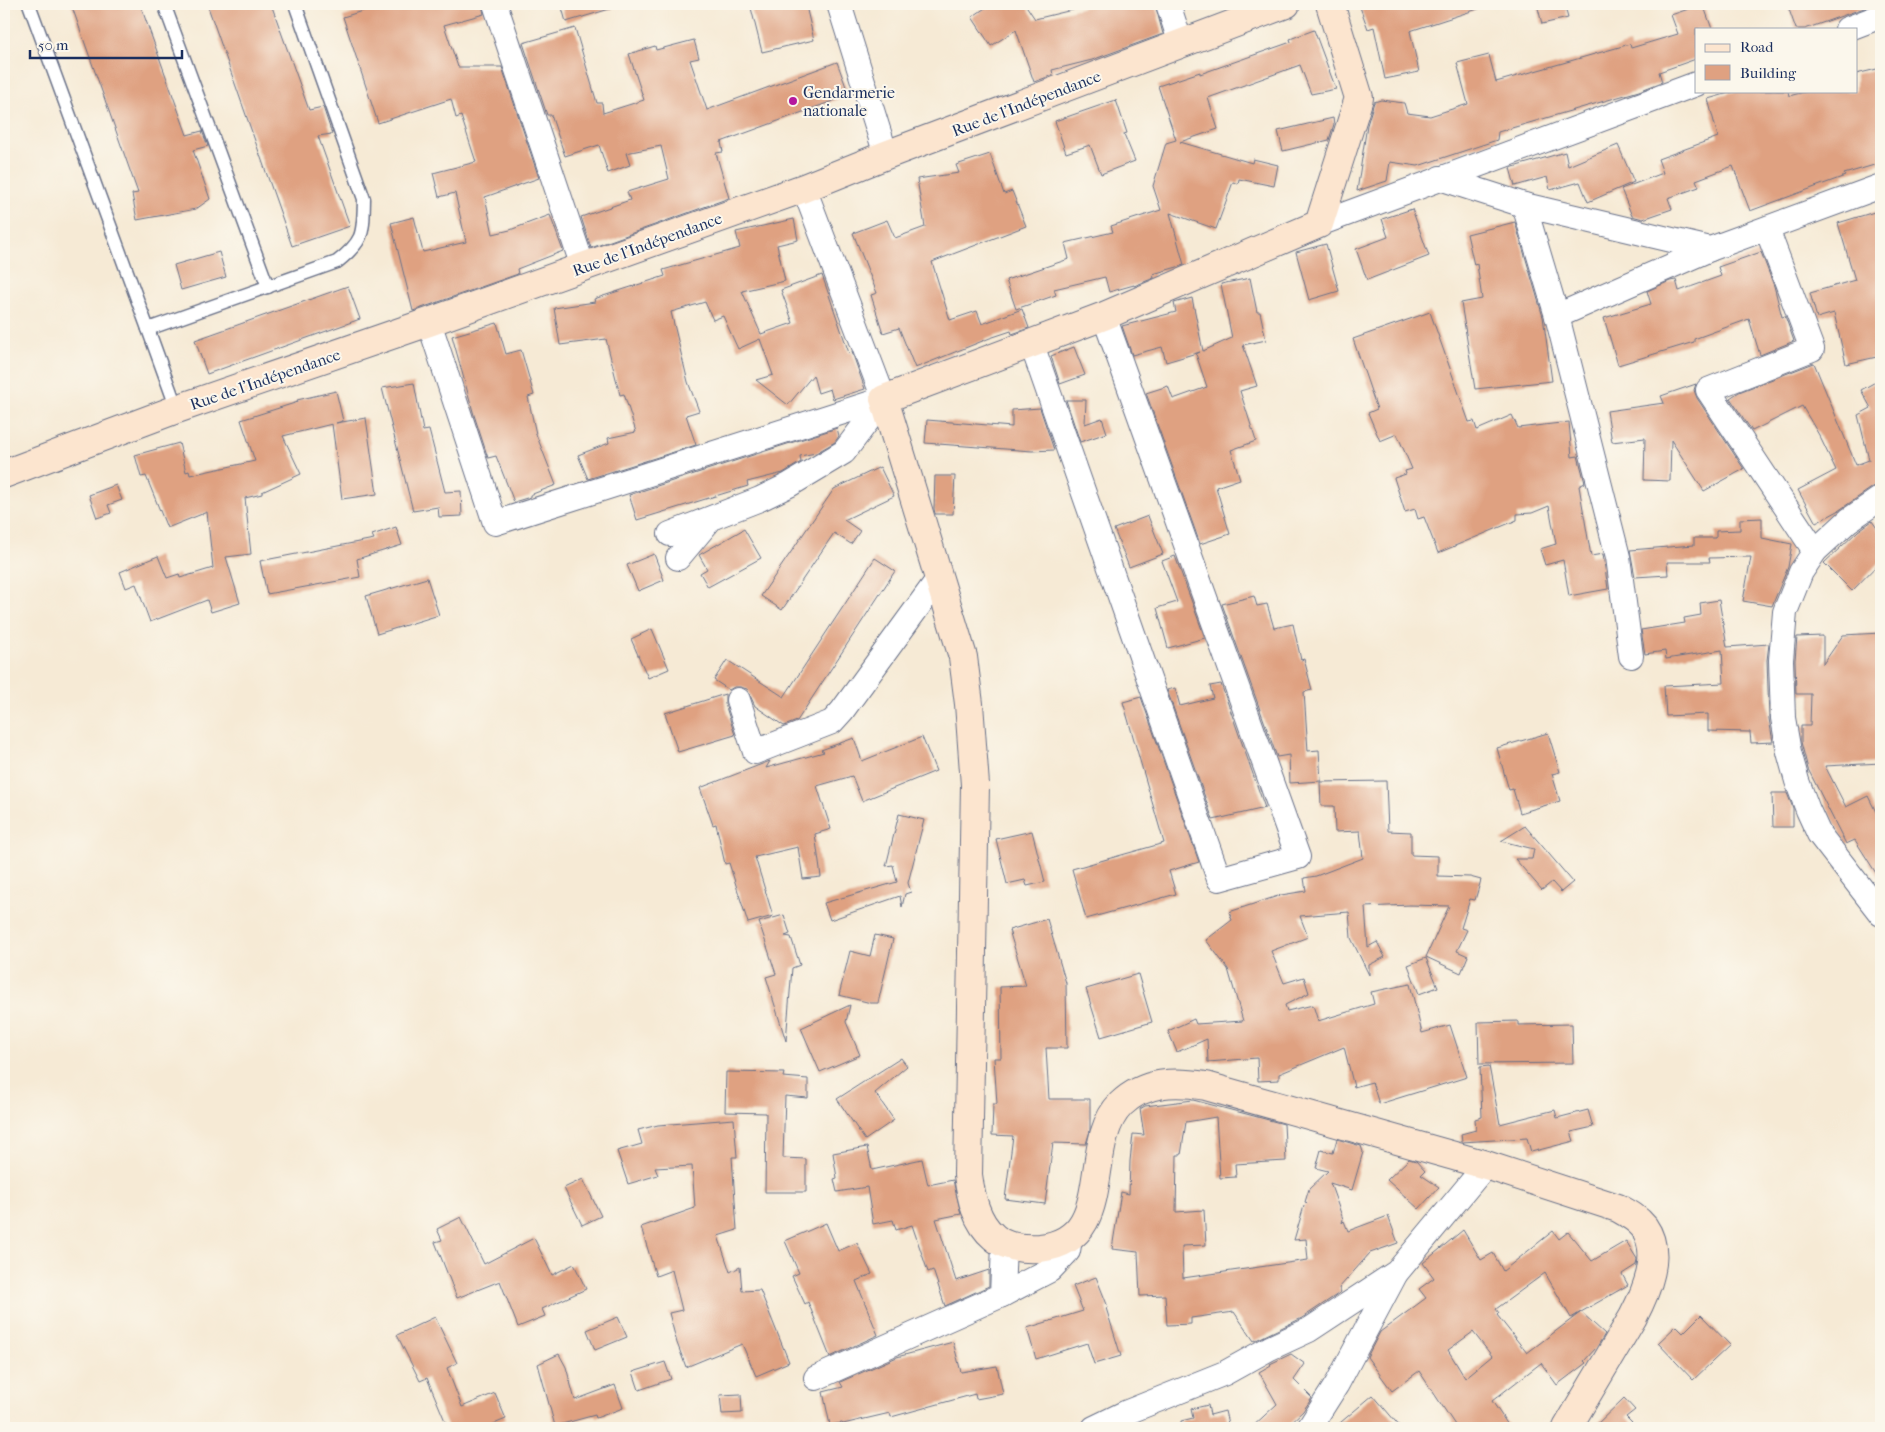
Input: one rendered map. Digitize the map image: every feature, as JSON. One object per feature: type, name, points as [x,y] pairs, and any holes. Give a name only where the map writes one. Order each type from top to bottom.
[{"type":"main road","name":"Rue de l'Indépendance","points":[[4,474],[177,409],[429,322],[804,188],[886,155],[1286,4]]},
{"type":"main road","points":[[1330,4],[1359,98],[1319,224],[1104,316],[884,399],[963,656],[969,704],[975,785],[968,1175],[970,1192],[980,1221],[986,1230],[1004,1244],[1022,1248],[1036,1248],[1052,1246],[1070,1239],[1080,1227],[1094,1198],[1098,1162],[1108,1124],[1119,1106],[1145,1088],[1159,1084],[1174,1083],[1206,1086],[1486,1165],[1618,1208],[1634,1217],[1644,1228],[1650,1242],[1653,1257],[1648,1283],[1643,1299],[1567,1428]]},
{"type":"street","points":[[495,4],[583,267]]},
{"type":"street","points":[[839,4],[886,155]]},
{"type":"street","points":[[1168,4],[1182,44]]},
{"type":"street","points":[[1850,28],[1881,16]]},
{"type":"street","points":[[1319,224],[1695,84]]},
{"type":"street","points":[[1440,178],[1524,205],[1710,249]]},
{"type":"street","points":[[1558,316],[1710,249],[1881,186]]},
{"type":"street","points":[[804,188],[884,399]]},
{"type":"street","points":[[1524,205],[1558,316],[1618,557],[1631,656]]},
{"type":"street","points":[[1767,229],[1812,349],[1708,390],[1815,551]]},
{"type":"street","points":[[1031,342],[1219,879],[1298,857],[1104,316]]},
{"type":"street","points":[[429,322],[495,523],[884,399]]},
{"type":"street","points":[[670,534],[760,499],[789,485],[844,452],[884,399]]},
{"type":"street","points":[[1881,498],[1849,520],[1815,551],[1801,572],[1784,612],[1781,660],[1782,718],[1797,781],[1819,834],[1881,914]]},
{"type":"street","points":[[678,558],[711,518]]},
{"type":"street","points":[[738,700],[755,752],[832,722],[842,711],[938,578]]},
{"type":"street","points":[[1309,1428],[1337,1384],[1397,1272],[1486,1165]]},
{"type":"street","points":[[816,1378],[1002,1295],[1050,1270],[1068,1251],[1070,1239]]},
{"type":"street","points":[[1002,1295],[1004,1244]]},
{"type":"street","points":[[1094,1428],[1125,1412],[1225,1373],[1270,1348],[1309,1330],[1397,1272]]},
{"type":"lane","points":[[29,4],[177,409]]},
{"type":"lane","points":[[164,4],[268,287]]},
{"type":"lane","points":[[148,329],[337,262],[354,249],[363,230],[364,199],[295,4]]},
{"type":"building","points":[[71,4],[140,4],[187,135],[202,131],[208,146],[193,150],[210,199],[196,209],[137,220],[132,194],[138,193]]},
{"type":"building","points":[[207,4],[271,4],[309,110],[323,107],[332,134],[318,136],[350,226],[292,246]]},
{"type":"building","points":[[385,4],[482,4],[484,14],[444,25],[458,67],[502,67],[539,178],[485,197],[493,234],[510,230],[550,215],[563,251],[517,269],[518,274],[413,311],[391,223],[414,217],[423,252],[466,242],[455,193],[439,197],[433,173],[476,162],[461,116],[456,118],[451,99],[378,123],[343,17]]},
{"type":"building","points":[[561,4],[612,4],[613,8],[566,22]]},
{"type":"building","points":[[750,4],[803,4],[804,7],[806,6],[814,40],[762,52]]},
{"type":"building","points":[[991,4],[1025,4],[1035,19],[1097,4],[1155,4],[1163,34],[1092,60],[1052,70],[1053,75],[1034,82],[1016,30],[991,46],[972,17]]},
{"type":"building","points":[[1371,4],[1484,4],[1484,7],[1410,31],[1419,72],[1385,79],[1374,27],[1368,29],[1360,7]]},
{"type":"building","points":[[1537,4],[1564,4],[1568,18],[1542,24]]},
{"type":"building","points":[[1703,4],[1712,28],[1695,28],[1695,59],[1659,72],[1662,82],[1639,91],[1498,132],[1497,140],[1418,166],[1390,162],[1387,181],[1357,191],[1367,125],[1374,102],[1381,100],[1404,103],[1407,113],[1430,116],[1468,104],[1457,63],[1489,55],[1496,82],[1630,44],[1631,48],[1678,34],[1671,15]]},
{"type":"building","points":[[1787,4],[1869,4],[1870,6],[1808,28],[1796,28]]},
{"type":"building","points":[[575,28],[597,103],[602,103],[603,113],[644,100],[629,54],[655,46],[656,50],[694,40],[699,58],[690,60],[707,110],[837,62],[849,95],[721,142],[723,152],[716,153],[729,198],[591,248],[581,217],[630,200],[627,192],[669,179],[661,146],[626,153],[630,165],[608,173],[599,145],[565,156],[551,115],[547,115],[523,43]]},
{"type":"building","points":[[1314,30],[1336,89],[1311,94],[1300,65],[1208,98],[1218,129],[1180,142],[1252,163],[1253,159],[1278,165],[1274,186],[1239,179],[1238,184],[1233,182],[1216,229],[1170,213],[1184,265],[1153,274],[1154,278],[1134,286],[1109,292],[1105,277],[1054,289],[1056,295],[1016,309],[1006,280],[1069,259],[1065,243],[1113,232],[1111,226],[1161,210],[1153,186],[1166,143],[1176,140],[1158,86],[1200,72],[1200,74],[1291,42],[1290,39]]},
{"type":"building","points":[[1881,68],[1881,163],[1844,174],[1845,176],[1750,211],[1733,166],[1696,180],[1699,187],[1668,198],[1672,209],[1643,219],[1632,216],[1621,189],[1663,173],[1658,159],[1718,137],[1708,99],[1732,92],[1788,92],[1789,96],[1804,92],[1858,92],[1858,74]]},
{"type":"building","points":[[1116,100],[1127,133],[1124,134],[1135,161],[1101,174],[1090,145],[1066,153],[1055,121]]},
{"type":"building","points":[[1333,118],[1334,124],[1329,140],[1283,151],[1278,131]]},
{"type":"building","points":[[1618,145],[1634,182],[1588,202],[1580,182],[1550,190],[1547,177],[1515,186],[1510,168],[1565,152],[1568,166]]},
{"type":"building","points":[[990,154],[1004,194],[1012,191],[1026,226],[932,262],[950,320],[977,311],[982,324],[1022,309],[1029,328],[1012,334],[1011,331],[990,338],[915,368],[899,328],[883,333],[871,295],[877,293],[853,233],[887,220],[895,238],[925,227],[917,179],[959,173],[956,165]]},
{"type":"building","points":[[1412,209],[1429,256],[1367,280],[1356,249],[1388,237],[1382,219]]},
{"type":"building","points":[[1881,210],[1881,356],[1846,364],[1834,313],[1817,318],[1810,293],[1855,280],[1838,223]]},
{"type":"building","points":[[794,219],[798,240],[777,245],[785,281],[742,291],[761,334],[793,323],[781,290],[822,275],[849,353],[852,352],[865,389],[833,399],[830,389],[818,393],[813,375],[788,405],[756,380],[773,375],[760,339],[738,349],[723,316],[713,320],[705,302],[671,312],[688,382],[699,411],[686,415],[696,445],[588,479],[578,455],[609,443],[608,438],[636,432],[624,394],[620,395],[606,339],[560,345],[554,308],[595,302],[594,299],[665,276],[663,270],[740,248],[736,232]]},
{"type":"building","points":[[1515,222],[1543,317],[1552,381],[1475,389],[1461,303],[1482,299],[1477,264],[1474,265],[1467,234]]},
{"type":"building","points":[[1326,244],[1339,291],[1309,300],[1296,252]]},
{"type":"building","points":[[219,252],[226,277],[181,290],[174,265]]},
{"type":"building","points":[[1761,252],[1774,286],[1782,317],[1785,316],[1794,341],[1760,355],[1749,319],[1694,339],[1694,342],[1618,365],[1604,318],[1651,304],[1647,291],[1670,281],[1676,280],[1679,291],[1721,276],[1718,267]]},
{"type":"building","points":[[1250,278],[1257,312],[1260,312],[1266,340],[1243,345],[1257,386],[1240,391],[1256,441],[1231,450],[1240,479],[1216,487],[1230,534],[1200,544],[1146,393],[1168,386],[1173,399],[1207,387],[1196,354],[1200,352],[1166,362],[1162,347],[1132,355],[1122,326],[1176,312],[1174,303],[1192,298],[1203,351],[1232,338],[1221,284]]},
{"type":"building","points":[[348,286],[360,319],[207,374],[195,340]]},
{"type":"building","points":[[1430,312],[1469,422],[1474,421],[1477,430],[1512,415],[1518,428],[1569,422],[1572,457],[1578,456],[1585,483],[1579,486],[1591,556],[1603,554],[1608,589],[1569,596],[1563,560],[1545,565],[1540,549],[1556,544],[1549,506],[1532,513],[1517,514],[1517,520],[1438,553],[1424,517],[1418,519],[1415,509],[1405,512],[1394,478],[1406,474],[1405,471],[1412,469],[1397,434],[1380,441],[1368,413],[1377,409],[1353,339]]},
{"type":"building","points":[[497,323],[506,354],[521,350],[534,395],[528,397],[536,434],[556,485],[514,502],[496,456],[488,458],[452,336]]},
{"type":"building","points":[[1074,347],[1085,375],[1060,384],[1051,356]]},
{"type":"building","points":[[1814,363],[1856,465],[1869,460],[1858,415],[1871,408],[1861,390],[1881,379],[1881,484],[1873,487],[1838,511],[1816,523],[1798,490],[1836,470],[1802,406],[1752,431],[1730,398],[1739,392]]},
{"type":"building","points":[[414,383],[423,431],[429,430],[445,492],[461,491],[462,516],[439,517],[438,507],[413,511],[382,388]]},
{"type":"building","points":[[1696,384],[1694,390],[1697,398],[1744,469],[1704,491],[1671,440],[1670,481],[1644,480],[1645,438],[1612,442],[1607,411],[1664,403],[1661,396]]},
{"type":"building","points":[[336,391],[343,421],[336,423],[366,418],[377,494],[342,499],[332,424],[283,436],[301,474],[262,492],[262,494],[245,498],[251,554],[226,557],[240,603],[211,612],[207,600],[150,622],[136,584],[126,588],[120,572],[158,556],[167,578],[179,574],[180,578],[213,568],[207,512],[167,528],[146,476],[141,477],[135,455],[179,443],[186,472],[189,471],[190,475],[255,461],[241,420],[298,402],[297,400]]},
{"type":"building","points":[[1066,400],[1086,400],[1085,424],[1102,418],[1107,433],[1080,442]]},
{"type":"building","points":[[1040,408],[1054,450],[1032,451],[925,443],[927,420],[1012,427],[1012,410]]},
{"type":"building","points":[[837,428],[839,436],[835,442],[816,453],[800,456],[801,462],[783,473],[747,482],[748,486],[637,520],[629,495]]},
{"type":"building","points":[[880,467],[894,496],[844,520],[860,531],[851,544],[834,533],[782,610],[761,596],[834,489]]},
{"type":"building","points":[[935,476],[955,476],[953,514],[935,514]]},
{"type":"building","points":[[116,485],[122,500],[108,505],[111,513],[97,518],[89,495]]},
{"type":"building","points":[[1148,516],[1163,554],[1129,567],[1114,529]]},
{"type":"building","points":[[1762,518],[1762,538],[1792,544],[1788,567],[1772,606],[1743,601],[1751,557],[1709,558],[1710,562],[1667,562],[1668,575],[1635,577],[1630,550],[1694,545],[1694,538],[1716,538],[1716,531],[1740,530],[1740,519]]},
{"type":"building","points":[[1872,521],[1881,534],[1881,561],[1852,591],[1824,563],[1858,531]]},
{"type":"building","points":[[396,527],[402,545],[357,559],[360,577],[267,594],[260,561],[374,539],[372,535]]},
{"type":"building","points":[[744,529],[761,558],[708,587],[700,573],[707,569],[699,555]]},
{"type":"building","points":[[654,554],[664,580],[638,591],[627,565]]},
{"type":"building","points":[[1175,556],[1205,638],[1168,648],[1157,608],[1177,602],[1162,561]]},
{"type":"building","points":[[875,558],[895,571],[797,721],[784,726],[755,706],[747,689],[734,687],[729,690],[714,680],[727,660],[784,697]]},
{"type":"building","points":[[427,578],[439,615],[377,634],[366,596]]},
{"type":"building","points":[[1254,596],[1257,606],[1267,604],[1274,628],[1293,624],[1301,660],[1304,659],[1312,690],[1304,692],[1308,751],[1319,750],[1321,781],[1290,783],[1289,755],[1277,757],[1222,604]]},
{"type":"building","points":[[1719,600],[1727,647],[1769,644],[1767,660],[1769,719],[1773,742],[1751,743],[1750,732],[1708,731],[1708,714],[1666,716],[1664,686],[1724,683],[1722,650],[1666,659],[1665,651],[1645,654],[1641,630],[1685,623],[1684,618],[1701,615],[1700,603]]},
{"type":"building","points":[[652,629],[669,669],[648,678],[631,639]]},
{"type":"building","points":[[1881,633],[1881,763],[1825,766],[1846,807],[1868,796],[1881,822],[1881,881],[1855,840],[1846,844],[1808,769],[1801,742],[1801,726],[1810,726],[1811,694],[1796,694],[1795,660],[1797,637],[1823,636],[1823,664],[1843,635]]},
{"type":"building","points":[[1221,684],[1265,808],[1213,820],[1167,690],[1175,688],[1180,706],[1213,698],[1210,686]]},
{"type":"building","points":[[725,694],[725,704],[735,735],[678,752],[665,713]]},
{"type":"building","points":[[1141,697],[1199,862],[1169,871],[1176,894],[1086,919],[1072,869],[1164,843],[1123,702]]},
{"type":"building","points":[[1548,733],[1560,772],[1552,774],[1560,801],[1520,813],[1513,789],[1509,790],[1497,748]]},
{"type":"building","points":[[922,737],[936,771],[862,801],[852,776],[817,786],[831,829],[815,834],[821,877],[803,879],[798,847],[755,857],[773,916],[748,923],[729,863],[725,864],[716,824],[713,825],[700,788],[770,761],[766,768],[824,752],[821,750],[854,738],[862,761]]},
{"type":"building","points":[[1386,781],[1388,831],[1411,832],[1411,855],[1438,856],[1438,876],[1470,877],[1481,880],[1475,900],[1470,899],[1461,928],[1467,930],[1457,951],[1468,956],[1461,973],[1426,957],[1449,906],[1365,907],[1368,947],[1377,942],[1385,957],[1369,965],[1369,975],[1351,938],[1349,912],[1300,916],[1308,937],[1271,951],[1284,983],[1304,977],[1309,993],[1285,1005],[1287,1011],[1313,1005],[1318,1021],[1374,1004],[1371,992],[1410,984],[1422,1033],[1450,1025],[1467,1077],[1379,1104],[1372,1082],[1354,1087],[1344,1047],[1279,1074],[1279,1080],[1258,1081],[1257,1058],[1208,1062],[1207,1039],[1177,1052],[1168,1031],[1194,1019],[1196,1024],[1243,1021],[1228,969],[1206,940],[1232,920],[1229,912],[1281,895],[1306,891],[1304,878],[1316,876],[1363,858],[1360,831],[1335,832],[1334,806],[1321,806],[1320,782]]},
{"type":"building","points":[[1772,793],[1787,793],[1793,808],[1793,827],[1773,827]]},
{"type":"building","points":[[899,814],[924,820],[908,883],[911,892],[905,894],[902,907],[900,896],[830,920],[824,903],[897,882],[893,865],[886,866]]},
{"type":"building","points":[[1525,826],[1573,882],[1561,892],[1552,882],[1542,890],[1515,859],[1532,859],[1534,849],[1501,841]]},
{"type":"building","points":[[1032,831],[1045,882],[1027,886],[1025,880],[1007,884],[996,839]]},
{"type":"building","points":[[784,915],[790,934],[785,936],[791,937],[800,965],[792,968],[786,1041],[766,977],[776,974],[759,922]]},
{"type":"building","points":[[1047,919],[1066,983],[1067,1048],[1046,1048],[1049,1099],[1090,1099],[1090,1131],[1086,1144],[1053,1143],[1045,1204],[1005,1199],[1013,1136],[992,1135],[993,1104],[997,1104],[994,1058],[1001,1058],[1000,987],[1026,986],[1009,930]]},
{"type":"building","points":[[875,935],[893,939],[878,1003],[839,995],[850,951],[870,956]]},
{"type":"building","points":[[1426,958],[1438,987],[1419,994],[1408,965]]},
{"type":"building","points":[[1138,974],[1152,1022],[1101,1037],[1086,989]]},
{"type":"building","points":[[850,1005],[846,1022],[860,1055],[820,1072],[801,1028]]},
{"type":"building","points":[[1518,1021],[1518,1025],[1572,1024],[1573,1063],[1479,1064],[1478,1022]]},
{"type":"building","points":[[901,1058],[907,1066],[875,1093],[894,1120],[865,1140],[837,1099]]},
{"type":"building","points":[[1489,1066],[1500,1124],[1555,1110],[1557,1118],[1588,1110],[1593,1127],[1571,1132],[1574,1141],[1531,1152],[1527,1138],[1462,1142],[1461,1134],[1476,1130],[1475,1119],[1482,1117],[1480,1067]]},
{"type":"building","points":[[726,1072],[784,1073],[783,1077],[808,1079],[808,1098],[785,1096],[783,1158],[806,1159],[806,1192],[765,1192],[766,1113],[725,1112]]},
{"type":"building","points":[[1193,1100],[1284,1124],[1286,1161],[1235,1164],[1236,1177],[1220,1178],[1216,1117],[1186,1122],[1181,1155],[1177,1155],[1176,1212],[1204,1210],[1206,1245],[1182,1246],[1183,1278],[1308,1260],[1306,1239],[1294,1240],[1304,1206],[1307,1203],[1305,1202],[1309,1189],[1328,1171],[1316,1168],[1321,1150],[1333,1153],[1337,1139],[1361,1146],[1363,1152],[1352,1190],[1330,1183],[1343,1219],[1342,1223],[1344,1221],[1348,1231],[1388,1216],[1398,1243],[1370,1253],[1339,1288],[1341,1292],[1302,1318],[1254,1341],[1234,1312],[1191,1318],[1191,1324],[1167,1325],[1165,1295],[1140,1296],[1138,1252],[1112,1249],[1121,1192],[1129,1194],[1133,1134],[1144,1135],[1140,1109],[1145,1106]]},
{"type":"building","points":[[734,1119],[737,1157],[732,1157],[737,1230],[718,1236],[730,1272],[740,1267],[742,1291],[760,1290],[789,1362],[756,1376],[742,1344],[686,1367],[669,1313],[682,1310],[672,1270],[656,1276],[641,1227],[695,1208],[692,1166],[655,1168],[658,1175],[628,1184],[617,1151],[642,1144],[638,1130],[658,1125]]},
{"type":"building","points":[[867,1147],[872,1170],[922,1159],[928,1185],[953,1180],[961,1214],[936,1219],[956,1281],[989,1270],[989,1286],[945,1306],[933,1270],[928,1272],[912,1225],[896,1230],[893,1220],[873,1224],[867,1187],[837,1192],[834,1179],[837,1178],[833,1153]]},
{"type":"building","points":[[1409,1159],[1416,1161],[1425,1171],[1421,1175],[1439,1187],[1419,1209],[1387,1180]]},
{"type":"building","points":[[583,1179],[601,1216],[582,1225],[564,1188]]},
{"type":"building","points":[[461,1217],[484,1264],[534,1238],[552,1275],[574,1264],[586,1289],[542,1309],[545,1316],[518,1327],[500,1281],[457,1298],[435,1242],[442,1240],[437,1229]]},
{"type":"building","points":[[826,1223],[838,1251],[857,1243],[872,1274],[856,1281],[878,1335],[830,1357],[808,1302],[805,1304],[792,1276],[799,1273],[785,1241]]},
{"type":"building","points":[[1463,1230],[1481,1260],[1493,1253],[1503,1271],[1553,1231],[1559,1239],[1568,1232],[1592,1261],[1626,1241],[1637,1259],[1636,1265],[1622,1274],[1628,1285],[1581,1312],[1605,1334],[1597,1347],[1584,1361],[1586,1363],[1557,1385],[1541,1363],[1492,1401],[1510,1428],[1457,1428],[1419,1371],[1392,1391],[1367,1357],[1380,1332],[1426,1298],[1419,1289],[1434,1278],[1423,1263]],"holes":[[[1545,1273],[1571,1318],[1581,1312],[1527,1353],[1497,1315],[1499,1313],[1496,1309]],[[1473,1332],[1492,1356],[1465,1378],[1448,1350]]]},
{"type":"building","points":[[1096,1277],[1108,1307],[1106,1308],[1121,1356],[1094,1364],[1087,1343],[1036,1359],[1027,1328],[1083,1311],[1073,1286]]},
{"type":"building","points":[[1701,1315],[1730,1345],[1693,1380],[1658,1343],[1676,1326],[1683,1333]]},
{"type":"building","points":[[435,1317],[457,1363],[447,1368],[462,1407],[495,1393],[506,1419],[484,1428],[448,1428],[427,1378],[420,1381],[397,1335]]},
{"type":"building","points":[[618,1317],[627,1337],[595,1350],[587,1330]]},
{"type":"building","points":[[953,1342],[961,1372],[997,1366],[1003,1394],[976,1399],[975,1394],[891,1417],[890,1413],[843,1424],[830,1425],[823,1392],[843,1387],[840,1382],[897,1357]]},
{"type":"building","points":[[559,1354],[566,1367],[575,1400],[615,1385],[623,1408],[596,1418],[595,1415],[555,1426],[538,1364]]},
{"type":"building","points":[[1291,1354],[1305,1364],[1294,1380],[1312,1398],[1303,1411],[1285,1428],[1251,1428],[1277,1404],[1259,1372],[1270,1364]]},
{"type":"building","points":[[665,1362],[671,1379],[639,1390],[633,1372]]},
{"type":"building","points":[[741,1394],[742,1413],[722,1414],[720,1395]]},
{"type":"building","points":[[1373,1395],[1401,1428],[1334,1428]]},
{"type":"building","points":[[1624,1398],[1635,1410],[1626,1417],[1637,1428],[1593,1428]]},
{"type":"building","points":[[1208,1405],[1210,1415],[1225,1411],[1229,1428],[1181,1428],[1181,1421],[1193,1418],[1191,1409]]},
{"type":"place","name":"Gendarmerie nationale","points":[[793,101]]}]
